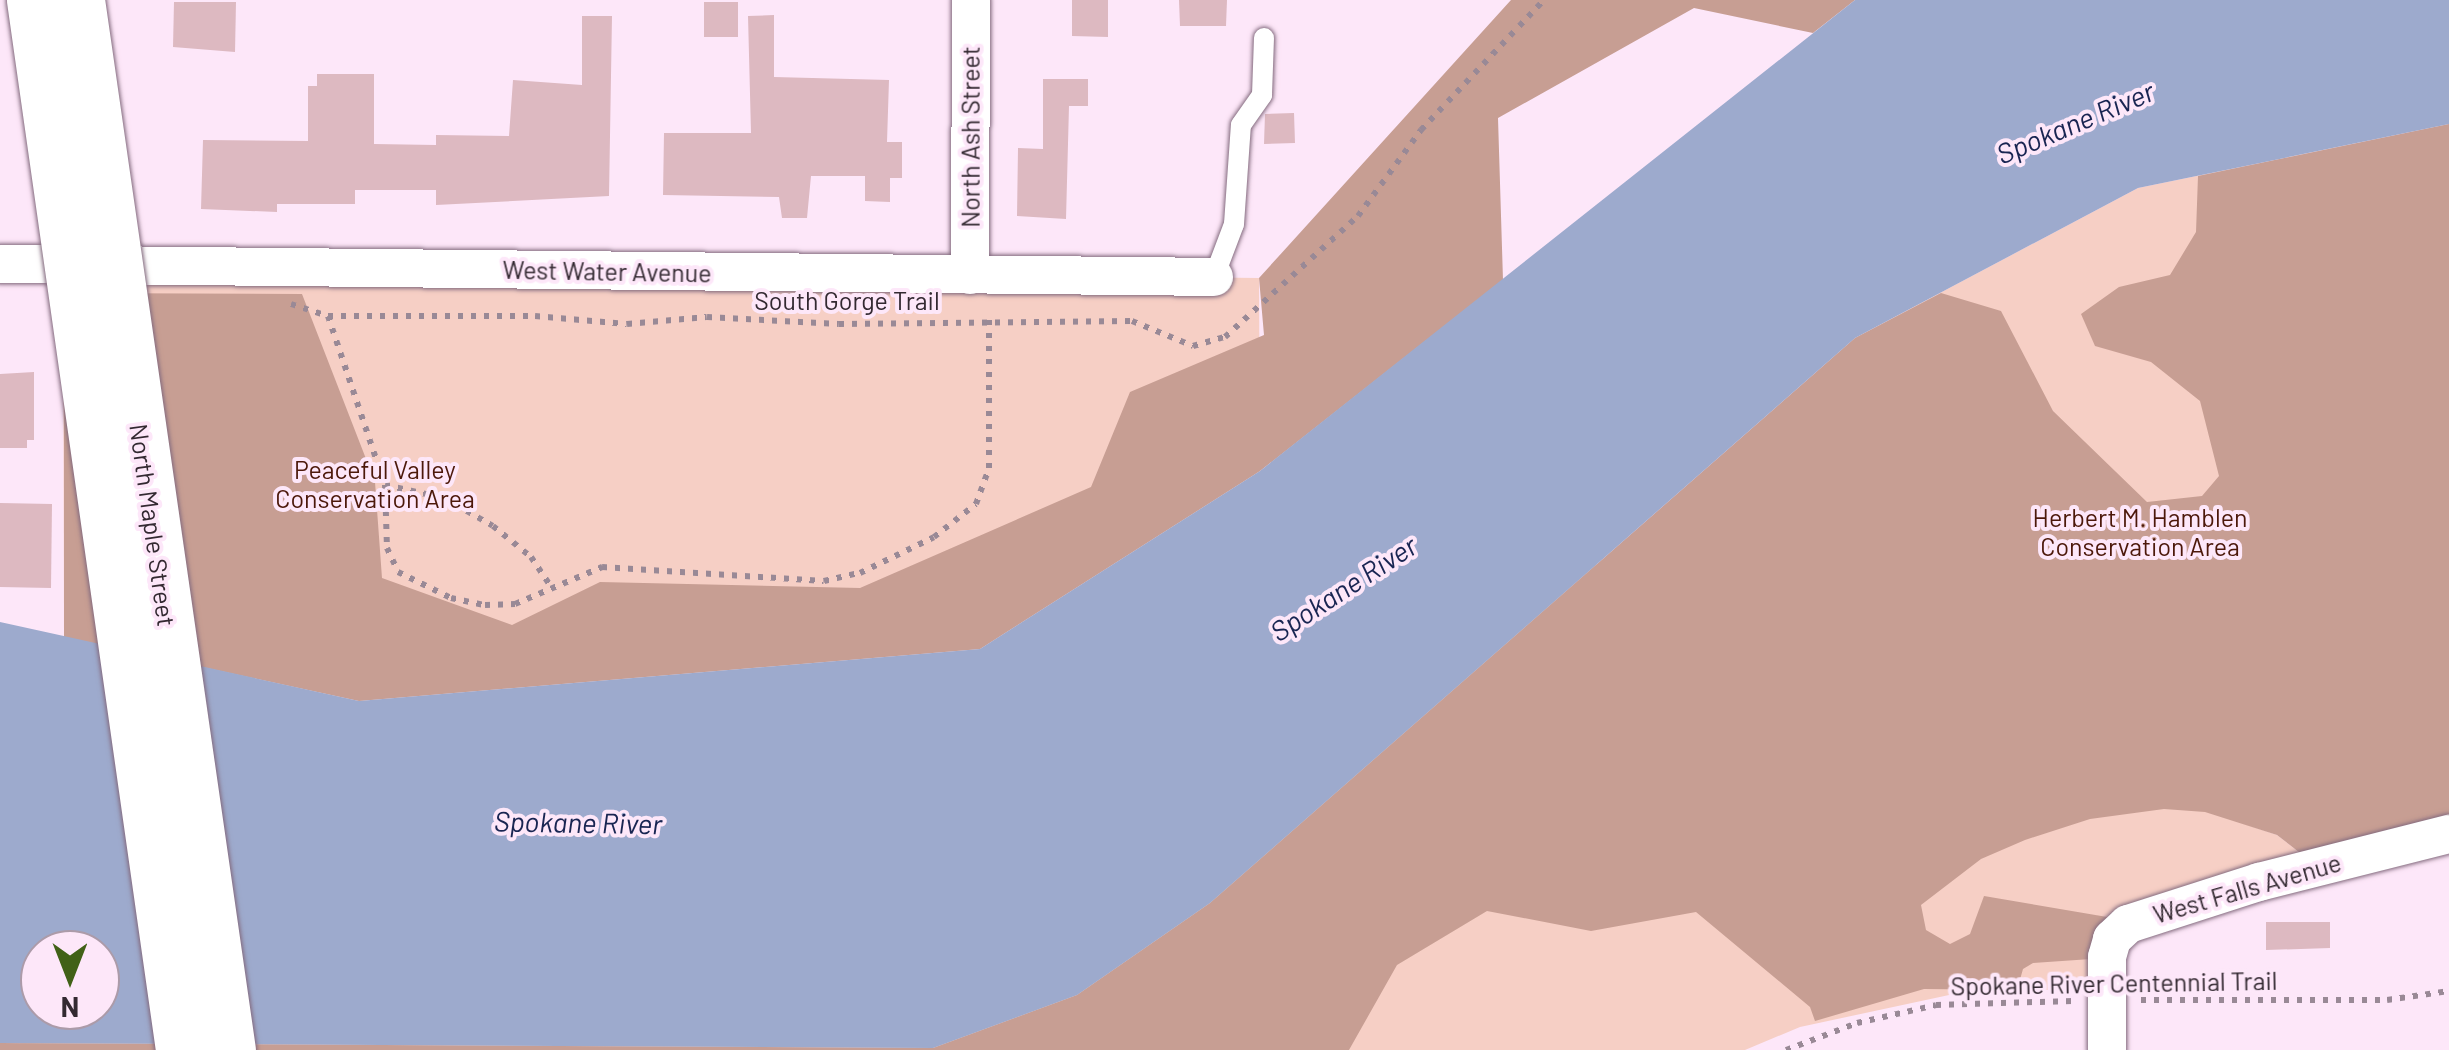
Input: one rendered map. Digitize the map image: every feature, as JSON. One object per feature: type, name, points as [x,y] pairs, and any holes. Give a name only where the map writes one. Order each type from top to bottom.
[{"type":"main road","name":"North Maple Street","points":[[34,0],[183,1050]]},
{"type":"main road","name":"North Maple Street","points":[[77,0],[228,1050]]},
{"type":"street","name":"North Ash Street","points":[[970,274],[971,0]]},
{"type":"street","name":"West Water Avenue","points":[[0,264],[1214,277]]},
{"type":"street","name":"West Falls Avenue","points":[[2106,1050],[2110,946],[2128,924],[2259,882],[2449,834]]},
{"type":"lane","points":[[1214,277],[1234,224],[1241,125],[1262,96],[1264,38]]},
{"type":"path","name":"South Gorge Trail","points":[[282,301],[328,316],[535,316],[627,324],[707,317],[839,324],[1132,320],[1193,346],[1224,337],[1358,216],[1421,130],[1544,0]]},
{"type":"path","points":[[328,316],[386,485],[387,548],[398,572],[451,598],[486,605],[515,604],[602,567],[824,580],[860,573],[934,537],[976,504],[988,468],[988,320]]},
{"type":"path","points":[[386,485],[444,498],[493,526],[531,557],[551,587]]},
{"type":"path","name":"Spokane River Centennial Trail","points":[[1786,1050],[1857,1023],[1936,1005],[2388,1000],[2449,991]]},
{"type":"green space","points":[[1511,0],[1855,0],[1813,33],[1694,8],[1498,118],[1503,280],[1260,471],[980,649],[359,701],[64,637],[64,293],[302,294],[375,482],[382,578],[512,625],[600,582],[860,588],[1091,487],[1130,392],[1264,335],[1259,278]]},
{"type":"green space","name":"Herbert M. Hamblen Conservation Area","points":[[2449,124],[2239,822],[2277,835],[2309,860],[2091,959],[2092,990],[2017,990],[2019,980],[1800,1027],[1745,1050],[0,1050],[66,1030],[120,1030],[120,1013],[1601,563],[1855,338],[2138,188]]},
{"type":"green space","name":"Herbert M. Hamblen Conservation Area","points":[[2449,124],[2449,825],[2309,860],[2277,835],[2205,812],[2164,809],[2090,819],[2025,840],[1981,859],[1921,905],[1926,930],[1950,944],[1970,934],[1984,896],[2113,918],[2091,959],[2033,963],[2023,969],[2017,990],[1924,989],[1815,1021],[1810,1007],[1696,912],[1591,931],[1487,911],[1397,965],[1349,1050],[0,1050],[0,1043],[933,1048],[1077,995],[1210,903],[1855,338],[1941,293],[2001,311],[2053,411],[2147,502],[2202,496],[2219,476],[2200,401],[2151,362],[2095,346],[2081,314],[2119,287],[2170,275],[2196,232],[2198,176]]},
{"type":"green space","name":"Peaceful Valley Conservation Area","points":[[63,265],[1259,278],[1260,471],[980,649],[359,701],[64,637]]},
{"type":"water","name":"Spokane River","points":[[1855,0],[2449,0],[2449,124],[2138,188],[1855,338],[1210,903],[1077,995],[933,1048],[0,1043],[0,622],[359,701],[980,649],[1260,471]]},
{"type":"building","points":[[1072,0],[1108,0],[1108,37],[1072,36]]},
{"type":"building","points":[[1179,0],[1227,0],[1226,26],[1180,26]]},
{"type":"building","points":[[174,2],[236,2],[235,52],[173,47]]},
{"type":"building","points":[[704,2],[738,2],[738,37],[704,37]]},
{"type":"building","points":[[774,15],[774,77],[889,80],[887,142],[902,142],[902,178],[890,178],[890,202],[865,201],[865,176],[811,176],[807,218],[782,218],[779,197],[663,195],[664,133],[751,133],[748,16]]},
{"type":"building","points":[[582,16],[612,16],[609,196],[436,205],[436,190],[355,190],[355,204],[277,204],[277,212],[201,209],[203,140],[308,141],[308,86],[317,86],[317,74],[374,74],[374,144],[436,145],[436,135],[509,136],[513,80],[582,85]]},
{"type":"building","points":[[1043,79],[1088,79],[1088,106],[1069,106],[1066,219],[1017,216],[1018,148],[1043,149]]},
{"type":"building","points":[[1294,113],[1295,143],[1264,144],[1265,114]]},
{"type":"building","points":[[34,372],[34,440],[27,440],[27,448],[0,448],[0,374]]},
{"type":"building","points":[[0,503],[52,504],[51,588],[0,587]]},
{"type":"building","points":[[2266,922],[2330,922],[2330,948],[2266,950]]}]
